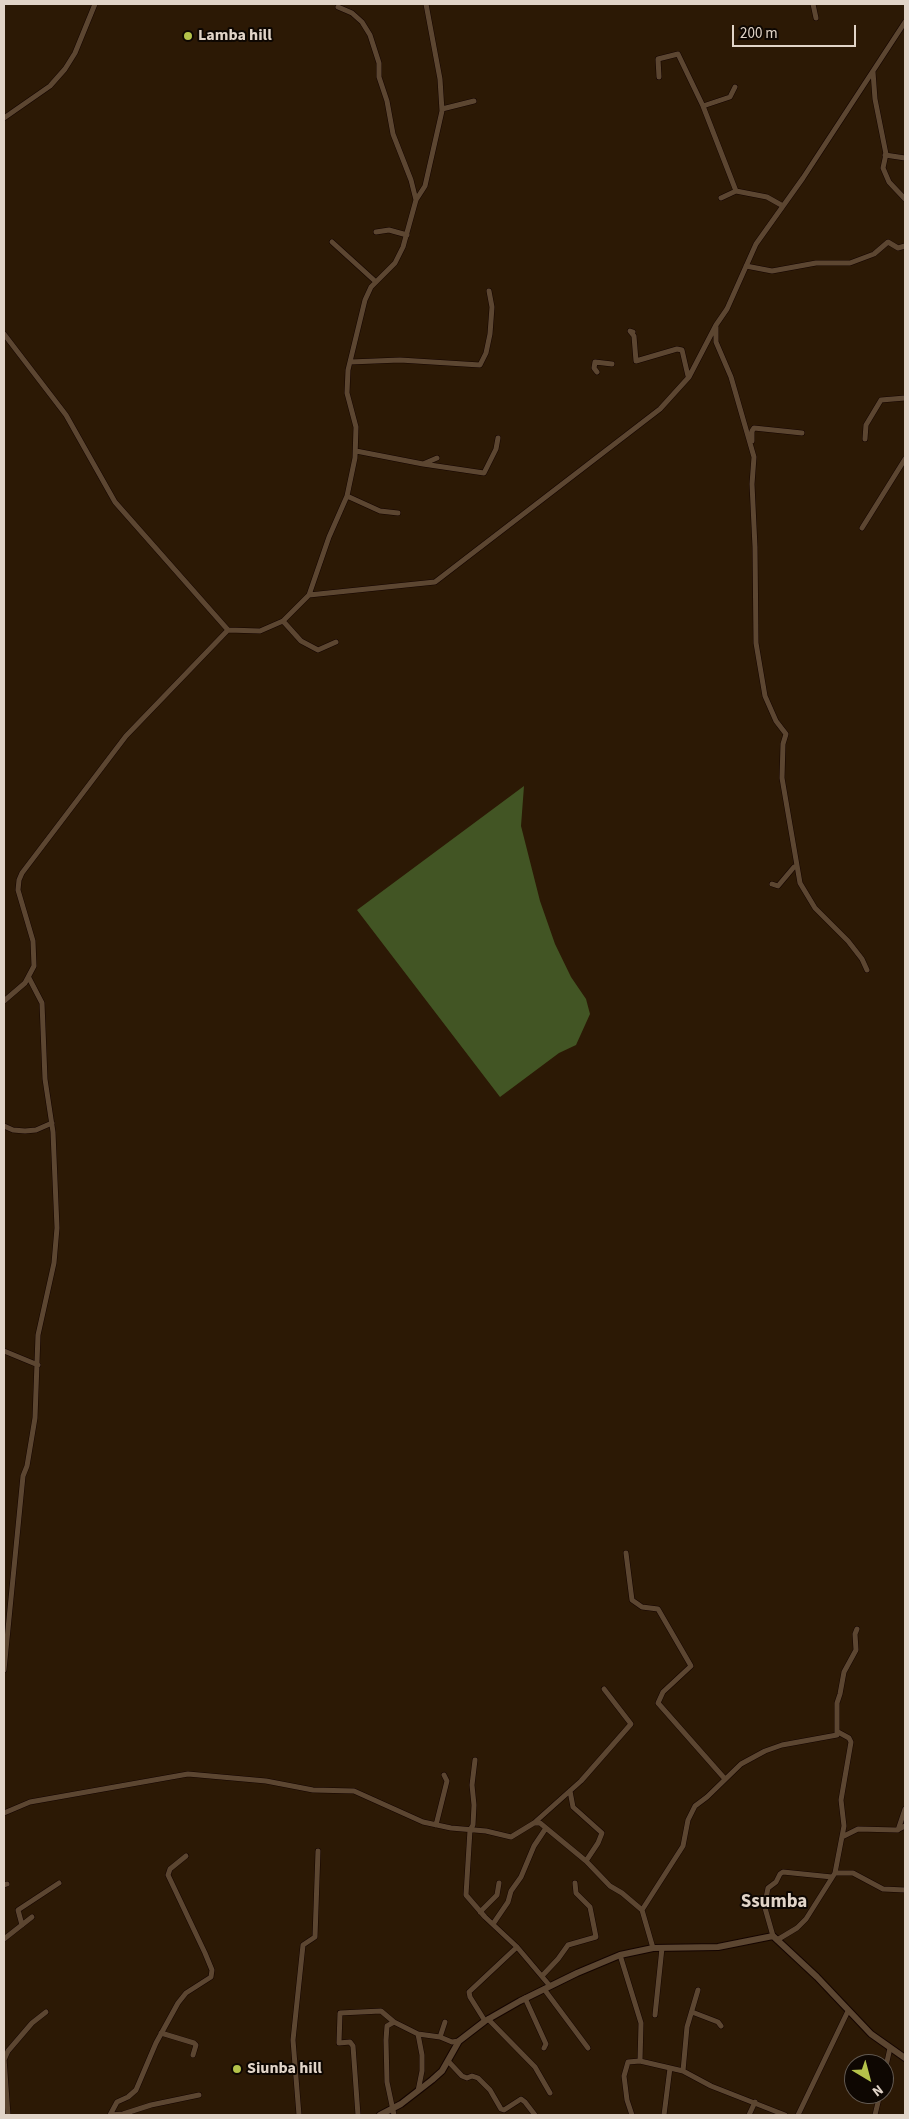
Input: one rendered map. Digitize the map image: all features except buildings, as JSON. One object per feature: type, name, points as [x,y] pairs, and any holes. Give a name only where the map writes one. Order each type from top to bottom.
[{"type":"street","points":[[4,118],[50,86],[65,69],[75,53],[95,4]]},
{"type":"street","points":[[4,334],[66,416],[115,502],[228,630],[260,631],[283,621],[309,595],[329,537],[347,496],[356,451],[356,427],[347,393],[350,362],[365,300],[376,282],[395,263],[407,235],[416,200],[425,186],[442,109],[440,79],[426,4]]},
{"type":"street","points":[[812,4],[816,18]]},
{"type":"street","points":[[338,7],[352,13],[362,22],[370,35],[379,63],[379,77],[387,101],[393,134],[411,180],[416,200]]},
{"type":"street","points":[[309,595],[435,582],[660,409],[689,377],[727,308],[756,244],[905,22]]},
{"type":"street","points":[[659,77],[658,59],[678,54],[702,106],[736,191]]},
{"type":"street","points":[[873,72],[875,99],[886,155],[883,168],[885,175],[897,192],[905,198]]},
{"type":"street","points":[[702,106],[730,97],[736,87]]},
{"type":"street","points":[[442,109],[474,101]]},
{"type":"street","points":[[886,155],[905,158]]},
{"type":"street","points":[[721,198],[736,191],[767,197],[783,206]]},
{"type":"street","points":[[376,232],[389,230],[407,235]]},
{"type":"street","points":[[332,242],[376,282]]},
{"type":"street","points":[[746,266],[772,271],[816,263],[850,262],[874,254],[888,242],[898,248],[905,246]]},
{"type":"street","points":[[350,362],[400,360],[480,365],[486,353],[490,334],[492,308],[490,291]]},
{"type":"street","points":[[716,325],[716,342],[730,377],[754,456]]},
{"type":"street","points":[[633,332],[630,331],[634,336],[636,361],[677,349],[682,350],[689,377]]},
{"type":"street","points":[[597,372],[594,368],[595,362],[612,364]]},
{"type":"street","points":[[864,440],[866,425],[881,400],[905,398]]},
{"type":"street","points":[[802,433],[754,428],[751,438],[754,456],[752,484],[756,643],[764,696],[776,721],[786,734],[783,744],[782,778],[800,883],[815,908],[862,958],[868,970]]},
{"type":"street","points":[[356,451],[484,473],[496,449],[498,438]]},
{"type":"street","points":[[423,464],[437,458]]},
{"type":"street","points":[[862,528],[905,460]]},
{"type":"street","points":[[347,496],[380,511],[398,513]]},
{"type":"street","points":[[283,621],[301,641],[318,650],[336,642]]},
{"type":"street","points":[[4,1001],[29,978],[34,966],[30,925],[18,890],[22,873],[126,736],[228,630]]},
{"type":"street","points":[[772,884],[778,886],[794,866],[797,866]]},
{"type":"street","points":[[4,1670],[23,1476],[27,1466],[35,1418],[38,1335],[54,1263],[57,1228],[52,1123],[45,1079],[42,1003],[29,978]]},
{"type":"street","points":[[4,1126],[13,1130],[25,1131],[36,1130],[52,1123]]},
{"type":"street","points":[[4,1351],[38,1365]]},
{"type":"street","points":[[626,1553],[632,1600],[642,1607],[658,1609],[691,1666],[663,1692],[658,1703],[725,1779]]},
{"type":"street","points":[[642,1910],[683,1846],[688,1820],[695,1806],[741,1764],[765,1751],[782,1745],[834,1736],[838,1732],[837,1703],[844,1672],[856,1650],[855,1634],[857,1629]]},
{"type":"street","points":[[4,1813],[30,1802],[188,1774],[266,1781],[313,1790],[354,1791],[412,1818],[436,1825],[486,1831],[508,1837],[534,1824],[570,1791],[631,1724],[604,1689]]},
{"type":"street","points":[[380,2115],[394,2112],[442,2071],[459,2041],[486,2020],[525,1998],[620,1955],[653,1948],[718,1946],[775,1938],[797,1928],[806,1919],[833,1875],[842,1837],[844,1818],[841,1800],[844,1792],[851,1740],[838,1732]]},
{"type":"street","points":[[476,1760],[472,1785],[473,1825],[470,1830],[466,1893],[480,1912],[516,1946],[542,1976],[588,2048]]},
{"type":"street","points":[[436,1825],[447,1781],[444,1775]]},
{"type":"street","points":[[570,1791],[573,1807],[602,1833],[586,1862]]},
{"type":"street","points":[[898,1830],[905,1809]]},
{"type":"street","points":[[534,1824],[540,1823],[586,1862],[610,1886],[642,1910],[653,1948]]},
{"type":"street","points":[[842,1837],[858,1829],[898,1830],[905,1826]]},
{"type":"street","points":[[493,1924],[508,1902],[511,1891],[521,1877],[534,1846],[546,1828]]},
{"type":"street","points":[[299,2115],[293,2040],[303,1945],[314,1937],[318,1851]]},
{"type":"street","points":[[186,1856],[170,1869],[168,1875],[205,1953],[212,1970],[211,1978],[186,1992],[161,2033],[136,2090],[128,2097],[116,2102],[110,2115],[123,2114],[151,2105],[199,2095]]},
{"type":"street","points":[[905,1890],[883,1888],[853,1872],[833,1875],[783,1872],[776,1882],[768,1888],[765,1908],[775,1938],[817,1977],[871,2034],[905,2058]]},
{"type":"street","points":[[480,1912],[497,1895],[500,1882]]},
{"type":"street","points":[[542,1976],[568,1945],[596,1937],[590,1907],[576,1893],[575,1882]]},
{"type":"street","points":[[22,1925],[18,1910],[59,1883]]},
{"type":"street","points":[[4,1939],[32,1917]]},
{"type":"street","points":[[516,1946],[469,1992],[470,1997],[486,2020],[535,2067],[550,2093]]},
{"type":"street","points":[[655,2015],[662,1948]]},
{"type":"street","points":[[620,1955],[641,2023],[640,2060]]},
{"type":"street","points":[[683,2072],[687,2027],[698,1990]]},
{"type":"street","points":[[525,1998],[546,2044],[544,2048]]},
{"type":"street","points":[[358,2115],[353,2046],[350,2042],[339,2043],[340,2013],[381,2011],[394,2022],[418,2034],[440,2037],[452,2042],[459,2041]]},
{"type":"street","points":[[798,2115],[848,2011]]},
{"type":"street","points":[[8,2115],[4,2059],[32,2023],[46,2012]]},
{"type":"street","points":[[692,2012],[718,2022],[721,2026]]},
{"type":"street","points":[[394,2022],[387,2026],[386,2040],[387,2082],[394,2112]]},
{"type":"street","points":[[440,2037],[445,2022]]},
{"type":"street","points":[[161,2033],[194,2043],[196,2045],[193,2055]]},
{"type":"street","points":[[418,2034],[422,2071],[418,2091]]},
{"type":"street","points":[[889,2054],[890,2048]]},
{"type":"street","points":[[632,2115],[627,2100],[624,2076],[628,2062],[640,2060],[683,2072],[711,2086],[785,2115]]},
{"type":"street","points":[[448,2061],[462,2076],[478,2078],[490,2090],[507,2115]]},
{"type":"street","points":[[664,2115],[670,2068]]},
{"type":"street","points":[[502,2109],[504,2110],[520,2099],[525,2102],[535,2115]]},
{"type":"street","points":[[749,2115],[755,2102]]},
{"type":"green space","points":[[524,786],[521,826],[540,901],[555,944],[571,977],[586,999],[590,1014],[576,1045],[559,1053],[500,1097],[357,910]]},
{"type":"place","name":"Lamba hill","points":[[188,36]]},
{"type":"place","name":"Siunba hill","points":[[237,2069]]},
{"type":"district","name":"Ssumba","points":[[774,1903]]}]
